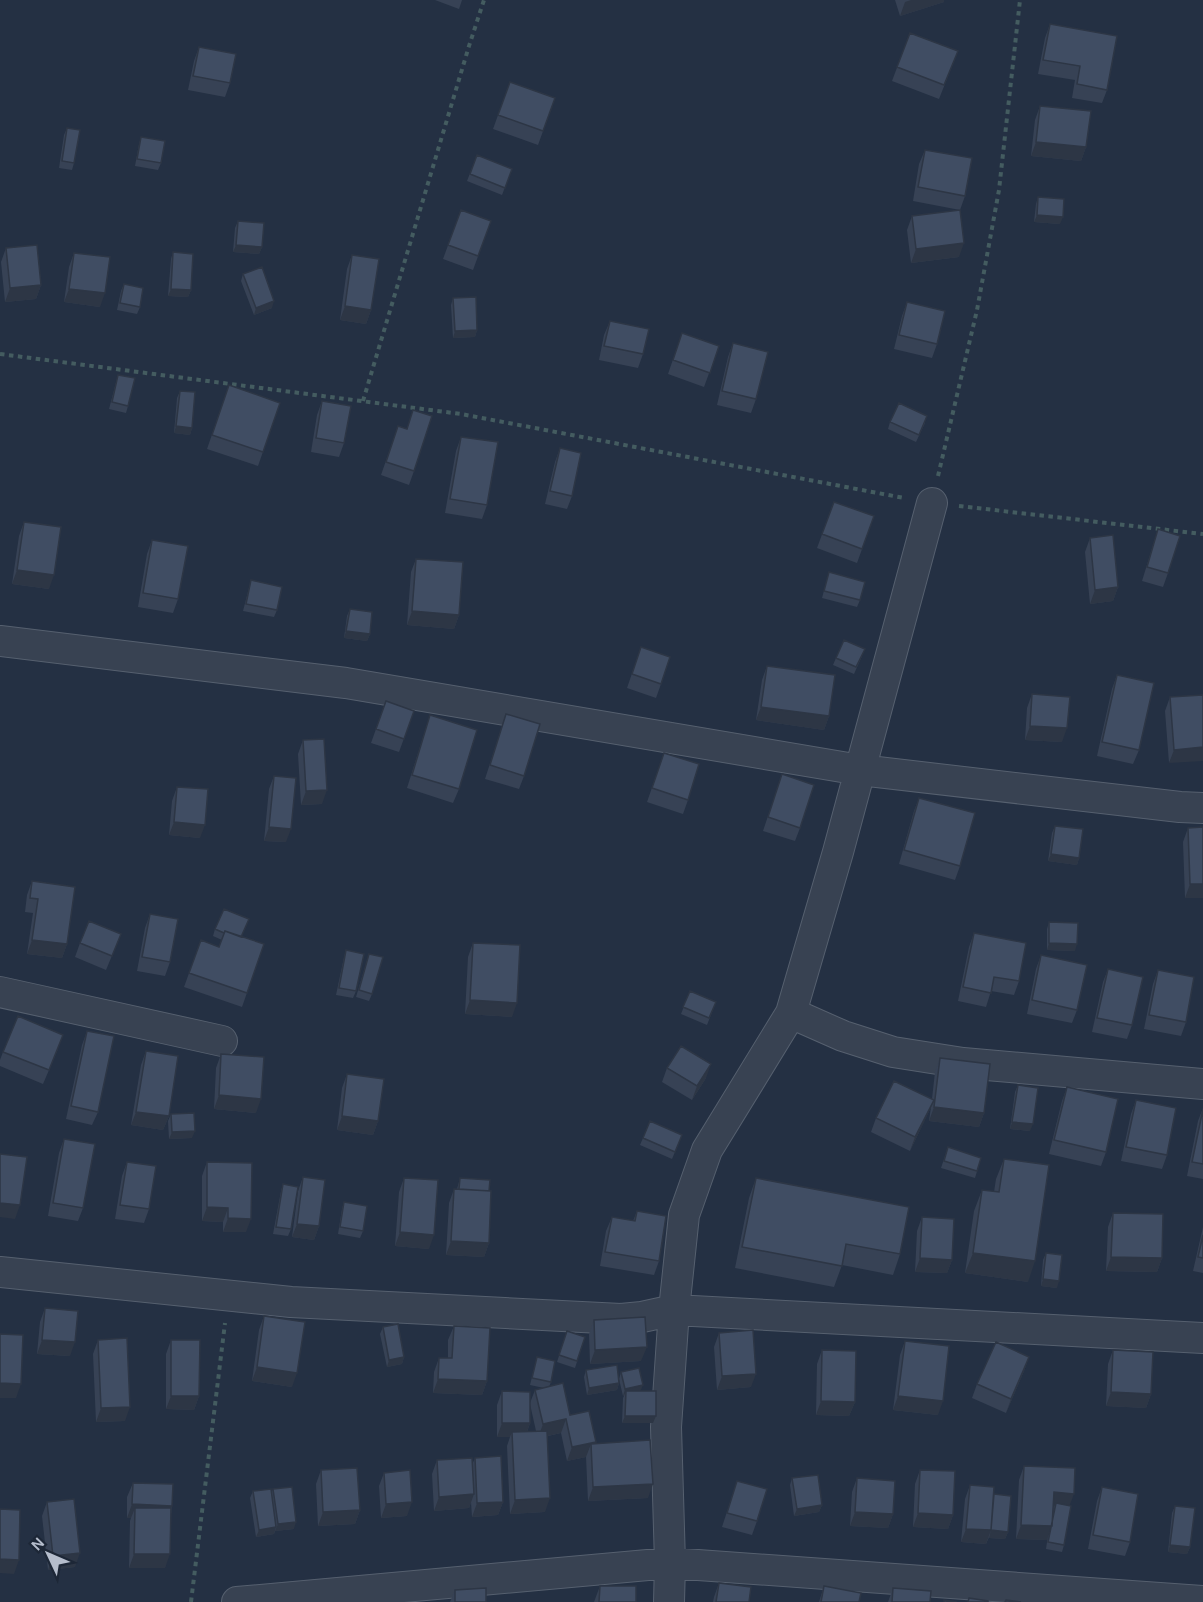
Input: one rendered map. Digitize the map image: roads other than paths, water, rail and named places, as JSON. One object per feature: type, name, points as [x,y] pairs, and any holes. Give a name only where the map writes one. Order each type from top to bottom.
[{"type":"street","points":[[669,1602],[666,1427],[674,1310],[684,1215],[706,1150],[790,1013],[838,852],[932,503]]},
{"type":"street","points":[[0,641],[346,683],[860,770],[1203,808]]},
{"type":"street","points":[[0,992],[222,1041]]},
{"type":"street","points":[[790,1013],[843,1036],[894,1052],[963,1063],[1203,1084]]},
{"type":"street","points":[[0,1272],[291,1302],[621,1319],[674,1310],[1203,1338]]},
{"type":"street","points":[[237,1602],[670,1563],[1203,1601]]}]
